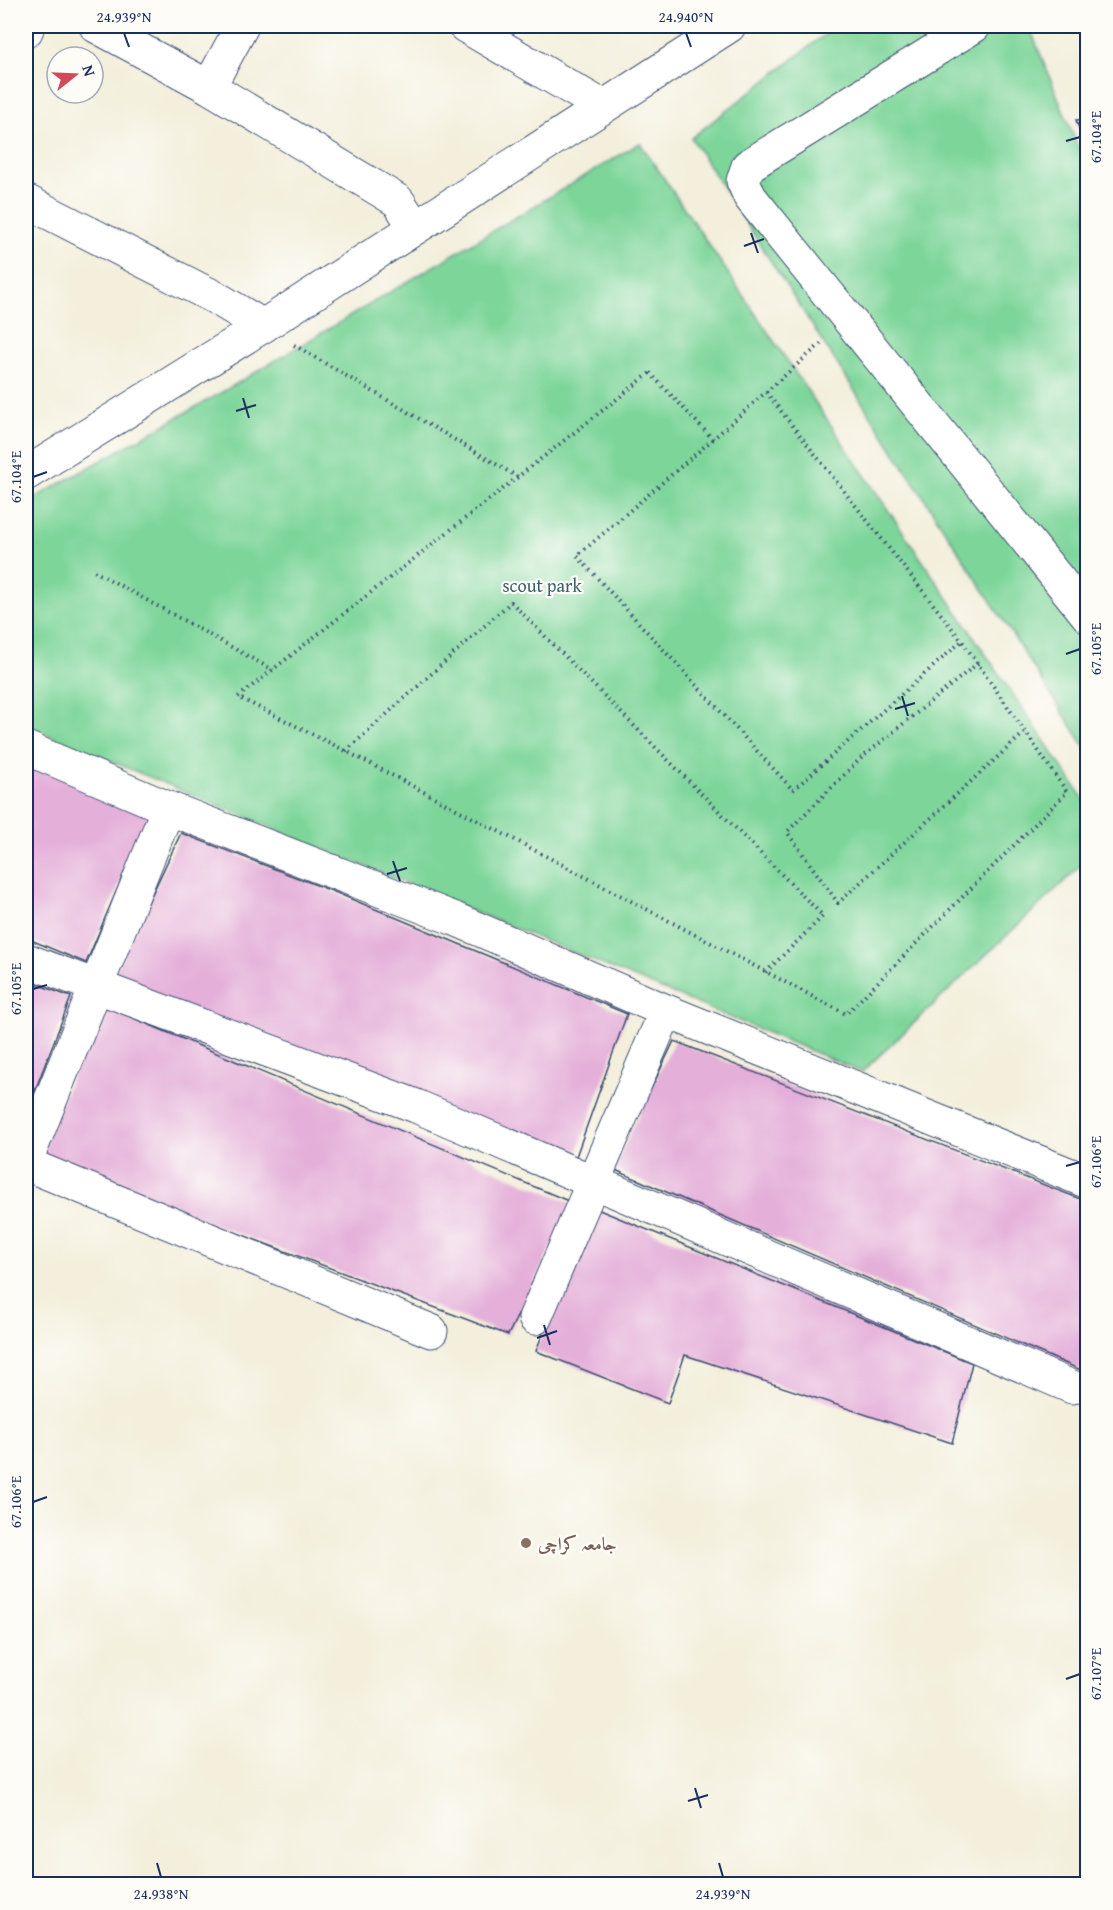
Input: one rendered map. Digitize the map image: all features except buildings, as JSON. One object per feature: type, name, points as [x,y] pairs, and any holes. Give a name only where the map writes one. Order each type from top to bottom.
[{"type":"street","points":[[26,31],[28,26]]},
{"type":"street","points":[[96,26],[209,87],[398,201],[414,226]]},
{"type":"street","points":[[209,87],[242,26]]},
{"type":"street","points":[[465,26],[602,106]]},
{"type":"street","points":[[26,474],[263,326],[414,226],[729,26]]},
{"type":"street","points":[[974,26],[748,166],[745,173],[745,190],[1088,616]]},
{"type":"street","points":[[26,201],[218,300],[263,326]]},
{"type":"street","points":[[26,748],[168,808],[455,919],[666,1011],[1088,1182]]},
{"type":"street","points":[[168,808],[94,986],[26,1162],[431,1331]]},
{"type":"street","points":[[26,960],[416,1106],[1072,1387]]},
{"type":"street","points":[[535,1318],[666,1011]]},
{"type":"path","points":[[849,320],[577,556],[793,790],[962,641]]},
{"type":"path","points":[[263,326],[518,477]]},
{"type":"path","points":[[713,439],[650,373],[238,697],[346,751],[846,1014],[1067,792],[962,641],[766,392]]},
{"type":"path","points":[[94,571],[273,670]]},
{"type":"path","points":[[346,751],[511,602],[823,916],[765,973]]},
{"type":"path","points":[[978,663],[860,759],[787,832],[838,903],[1024,732]]},
{"type":"green space","points":[[836,26],[1029,26],[1087,169],[1087,750],[691,138]]},
{"type":"green space","name":"scout park","points":[[640,143],[1087,804],[1087,860],[862,1072],[26,726],[26,503],[231,387]]},
{"type":"place","name":"جامعہ کراچی","points":[[526,1543]]}]
